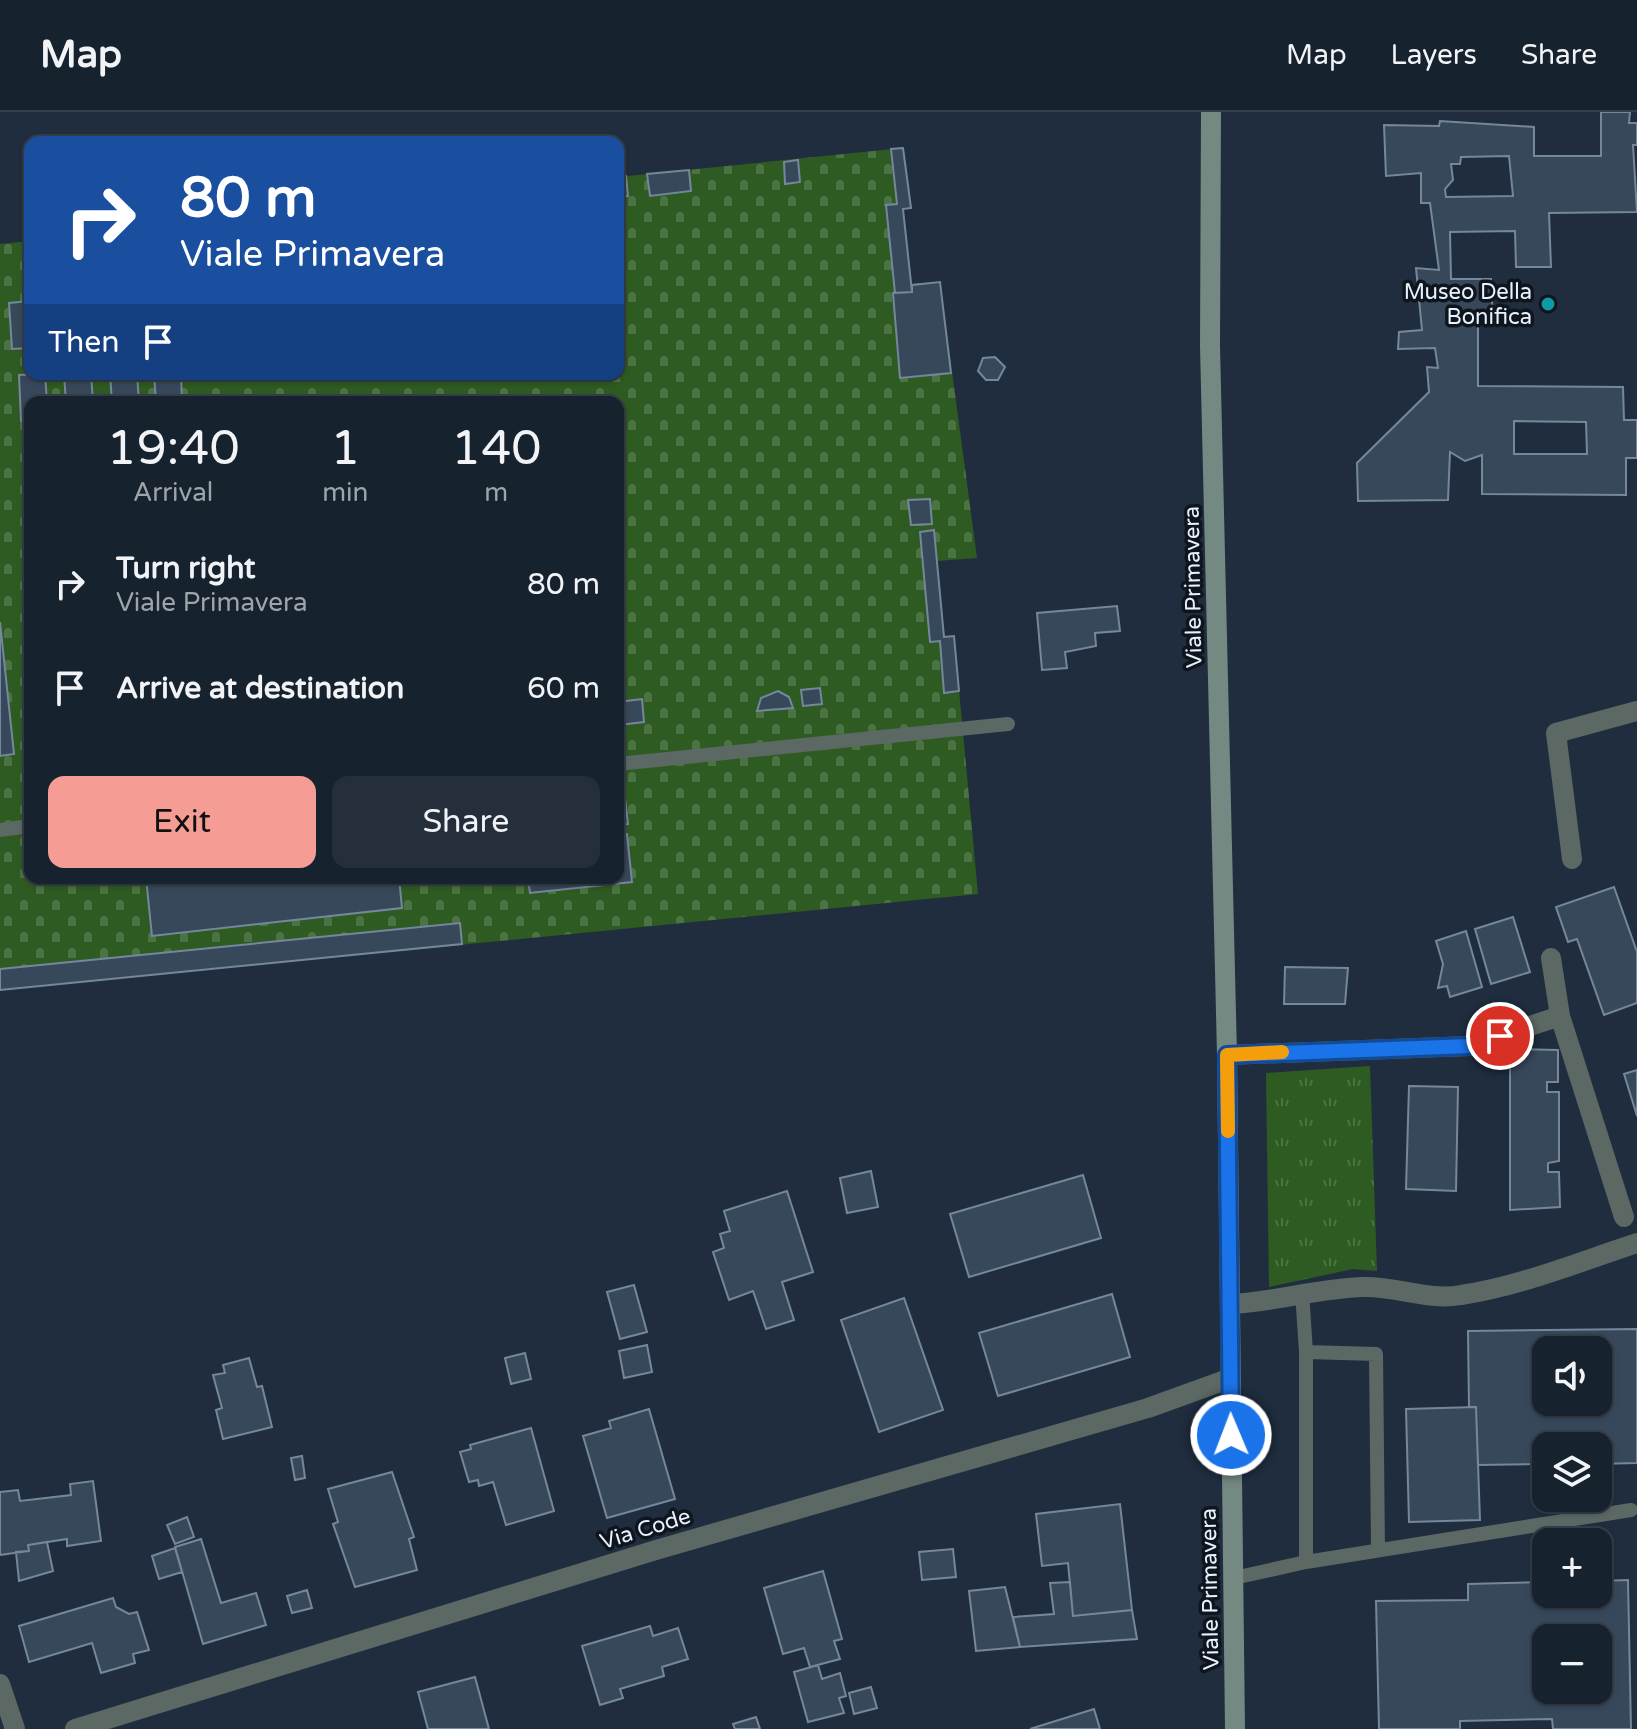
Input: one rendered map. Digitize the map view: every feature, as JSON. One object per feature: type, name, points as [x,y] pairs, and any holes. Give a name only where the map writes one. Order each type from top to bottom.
[{"type":"main road","name":"Viale Primavera","points":[[1208,114],[1210,346],[1227,1055],[1235,1729]]},
{"type":"street","points":[[1572,859],[1556,733],[1637,711]]},
{"type":"street","points":[[1551,958],[1560,1016],[1624,1217]]},
{"type":"street","points":[[1227,1055],[1470,1046],[1560,1016]]},
{"type":"street","points":[[1231,1304],[1262,1303],[1302,1292],[1367,1286],[1418,1295],[1458,1296],[1512,1284],[1637,1243]]},
{"type":"street","name":"Via Code","points":[[75,1729],[656,1550],[1148,1408],[1231,1378]]},
{"type":"street","points":[[0,1684],[15,1729]]},
{"type":"lane","points":[[624,763],[1008,724]]},
{"type":"lane","points":[[0,830],[24,827]]},
{"type":"lane","points":[[1302,1292],[1306,1352],[1306,1562]]},
{"type":"lane","points":[[1306,1352],[1376,1354],[1378,1549]]},
{"type":"lane","points":[[1234,1578],[1378,1549],[1631,1510]]},
{"type":"green space","points":[[903,148],[911,208],[903,209],[912,284],[940,282],[977,558],[937,561],[944,637],[954,636],[978,894],[0,990],[0,244],[24,242],[24,380],[624,380],[624,176]]},
{"type":"green space","points":[[1370,1066],[1377,1271],[1353,1269],[1269,1287],[1266,1073]]},
{"type":"building","points":[[1601,112],[1630,112],[1629,123],[1637,123],[1637,145],[1633,145],[1637,212],[1549,213],[1551,267],[1516,267],[1515,231],[1450,232],[1451,279],[1491,279],[1493,322],[1478,323],[1478,386],[1623,387],[1624,420],[1637,420],[1637,458],[1626,458],[1626,495],[1482,494],[1482,455],[1465,461],[1450,452],[1448,500],[1358,501],[1357,463],[1429,392],[1427,367],[1438,368],[1435,348],[1398,349],[1399,332],[1422,330],[1416,268],[1439,270],[1430,203],[1421,203],[1421,173],[1386,176],[1384,125],[1439,126],[1440,121],[1534,127],[1534,156],[1601,156]],"holes":[[[1509,156],[1513,196],[1446,197],[1445,189],[1453,180],[1451,164],[1460,164],[1461,157]],[[1514,421],[1586,422],[1587,454],[1514,454]]]},
{"type":"building","points":[[903,148],[911,208],[903,209],[912,292],[895,293],[886,205],[897,204],[891,149]]},
{"type":"building","points":[[798,160],[800,182],[785,184],[784,162]]},
{"type":"building","points":[[689,170],[691,191],[650,196],[647,174]]},
{"type":"building","points":[[626,176],[628,196],[624,196]]},
{"type":"building","points":[[940,282],[951,373],[900,378],[893,293],[912,292],[912,285]]},
{"type":"building","points":[[24,302],[24,348],[12,349],[9,303]]},
{"type":"building","points":[[995,357],[1005,367],[998,380],[986,380],[978,371],[983,358]]},
{"type":"building","points":[[19,375],[24,375],[24,380],[45,380],[47,396],[24,396],[24,421],[21,421]]},
{"type":"building","points":[[64,380],[91,380],[93,396],[66,396]]},
{"type":"building","points":[[110,380],[137,380],[139,396],[112,396]]},
{"type":"building","points":[[154,380],[181,380],[182,396],[156,396]]},
{"type":"building","points":[[930,499],[932,524],[911,525],[908,500]]},
{"type":"building","points":[[934,530],[944,637],[954,636],[959,691],[944,693],[940,641],[930,642],[920,532]]},
{"type":"building","points":[[1117,606],[1120,631],[1095,633],[1096,646],[1065,652],[1067,668],[1042,670],[1037,613]]},
{"type":"building","points":[[0,622],[14,754],[0,756]]},
{"type":"building","points":[[820,688],[822,704],[803,706],[801,690]]},
{"type":"building","points":[[778,691],[789,697],[793,708],[757,711],[761,698]]},
{"type":"building","points":[[642,699],[644,722],[624,724],[624,701]]},
{"type":"building","points":[[624,789],[628,824],[624,824]]},
{"type":"building","points":[[624,834],[627,834],[632,882],[624,883]]},
{"type":"building","points":[[147,884],[400,884],[402,908],[152,936]]},
{"type":"building","points":[[529,884],[613,884],[530,893]]},
{"type":"building","points":[[1614,887],[1637,952],[1637,1003],[1604,1015],[1577,939],[1568,942],[1556,907]]},
{"type":"building","points":[[1513,917],[1530,972],[1491,984],[1475,929]]},
{"type":"building","points":[[460,923],[462,944],[0,990],[0,969]]},
{"type":"building","points":[[1466,931],[1482,987],[1450,997],[1447,986],[1438,988],[1443,964],[1436,941]]},
{"type":"building","points":[[1285,967],[1348,968],[1345,1004],[1284,1004]]},
{"type":"building","points":[[1510,1049],[1558,1050],[1558,1082],[1547,1082],[1547,1092],[1559,1092],[1559,1161],[1548,1163],[1548,1172],[1559,1172],[1560,1207],[1510,1210]]},
{"type":"building","points":[[1637,1070],[1637,1116],[1624,1074]]},
{"type":"building","points":[[1409,1086],[1458,1087],[1456,1191],[1406,1189]]},
{"type":"building","points":[[871,1171],[878,1207],[847,1213],[840,1178]]},
{"type":"building","points":[[1083,1175],[1101,1238],[969,1277],[950,1214]]},
{"type":"building","points":[[787,1191],[813,1272],[782,1282],[794,1320],[766,1329],[753,1291],[729,1300],[713,1252],[724,1248],[720,1234],[730,1231],[724,1211]]},
{"type":"building","points":[[634,1285],[647,1332],[620,1339],[607,1292]]},
{"type":"building","points":[[1112,1294],[1130,1357],[998,1396],[979,1333]]},
{"type":"building","points":[[904,1298],[943,1410],[879,1432],[841,1320]]},
{"type":"building","points":[[1637,1329],[1637,1463],[1612,1464],[1612,1432],[1532,1432],[1532,1464],[1478,1465],[1476,1407],[1469,1407],[1468,1331]]},
{"type":"building","points":[[647,1345],[652,1372],[624,1378],[619,1351]]},
{"type":"building","points":[[525,1353],[531,1379],[511,1384],[505,1358]]},
{"type":"building","points":[[249,1358],[257,1387],[262,1386],[272,1427],[223,1439],[216,1410],[222,1408],[213,1375],[225,1373],[223,1365]]},
{"type":"building","points":[[1476,1407],[1480,1520],[1409,1522],[1406,1409]]},
{"type":"building","points":[[649,1409],[675,1499],[607,1518],[583,1436],[611,1428],[609,1421]]},
{"type":"building","points":[[531,1428],[554,1511],[506,1525],[493,1482],[479,1486],[478,1480],[469,1482],[460,1452],[471,1449],[470,1445]]},
{"type":"building","points":[[302,1456],[305,1478],[295,1480],[291,1458]]},
{"type":"building","points":[[392,1472],[414,1537],[409,1539],[417,1570],[355,1587],[333,1524],[338,1522],[328,1489]]},
{"type":"building","points":[[93,1481],[101,1541],[67,1546],[67,1539],[28,1545],[29,1551],[0,1555],[0,1492],[18,1490],[20,1501],[71,1495],[70,1484]]},
{"type":"building","points":[[1120,1504],[1132,1610],[1073,1616],[1068,1563],[1042,1566],[1036,1514]]},
{"type":"building","points":[[187,1517],[194,1537],[175,1544],[167,1525]]},
{"type":"building","points":[[201,1539],[221,1603],[256,1593],[266,1625],[203,1644],[175,1547]]},
{"type":"building","points":[[47,1542],[53,1571],[19,1581],[16,1552],[29,1551],[28,1545]]},
{"type":"building","points":[[175,1548],[182,1572],[159,1579],[152,1556]]},
{"type":"building","points":[[953,1549],[956,1577],[922,1580],[919,1552]]},
{"type":"building","points":[[823,1571],[842,1639],[834,1641],[840,1659],[810,1667],[804,1648],[783,1654],[764,1588]]},
{"type":"building","points":[[1628,1580],[1631,1729],[1553,1729],[1552,1719],[1460,1721],[1460,1729],[1379,1729],[1376,1601],[1468,1600],[1468,1584],[1532,1582],[1532,1608],[1612,1608],[1612,1581]]},
{"type":"building","points":[[1070,1582],[1073,1616],[1132,1610],[1137,1639],[1020,1647],[1013,1617],[1054,1614],[1050,1583]]},
{"type":"building","points":[[1005,1587],[1020,1647],[976,1651],[969,1591]]},
{"type":"building","points":[[307,1590],[312,1608],[292,1613],[287,1596]]},
{"type":"building","points":[[113,1598],[116,1607],[129,1614],[137,1612],[149,1650],[133,1654],[135,1663],[101,1673],[92,1643],[29,1662],[19,1626]]},
{"type":"building","points":[[650,1626],[653,1636],[678,1628],[688,1659],[662,1667],[664,1676],[620,1689],[623,1698],[600,1705],[582,1646]]},
{"type":"building","points":[[818,1665],[822,1679],[840,1673],[846,1696],[839,1698],[844,1713],[808,1722],[794,1672]]},
{"type":"building","points":[[475,1677],[489,1729],[428,1729],[418,1692]]},
{"type":"building","points":[[871,1687],[877,1708],[854,1714],[849,1693]]},
{"type":"building","points":[[1094,1709],[1100,1729],[1030,1729]]},
{"type":"building","points":[[756,1717],[760,1729],[735,1729],[733,1724]]},
{"type":"slow traffic","points":[[1228,1131],[1227,1055],[1282,1052]]},
{"type":"place","name":"Museo Della Bonifica","points":[[1548,304]]},
{"type":"route","points":[[1231,1435],[1227,1055],[1470,1046],[1500,1036]]}]
